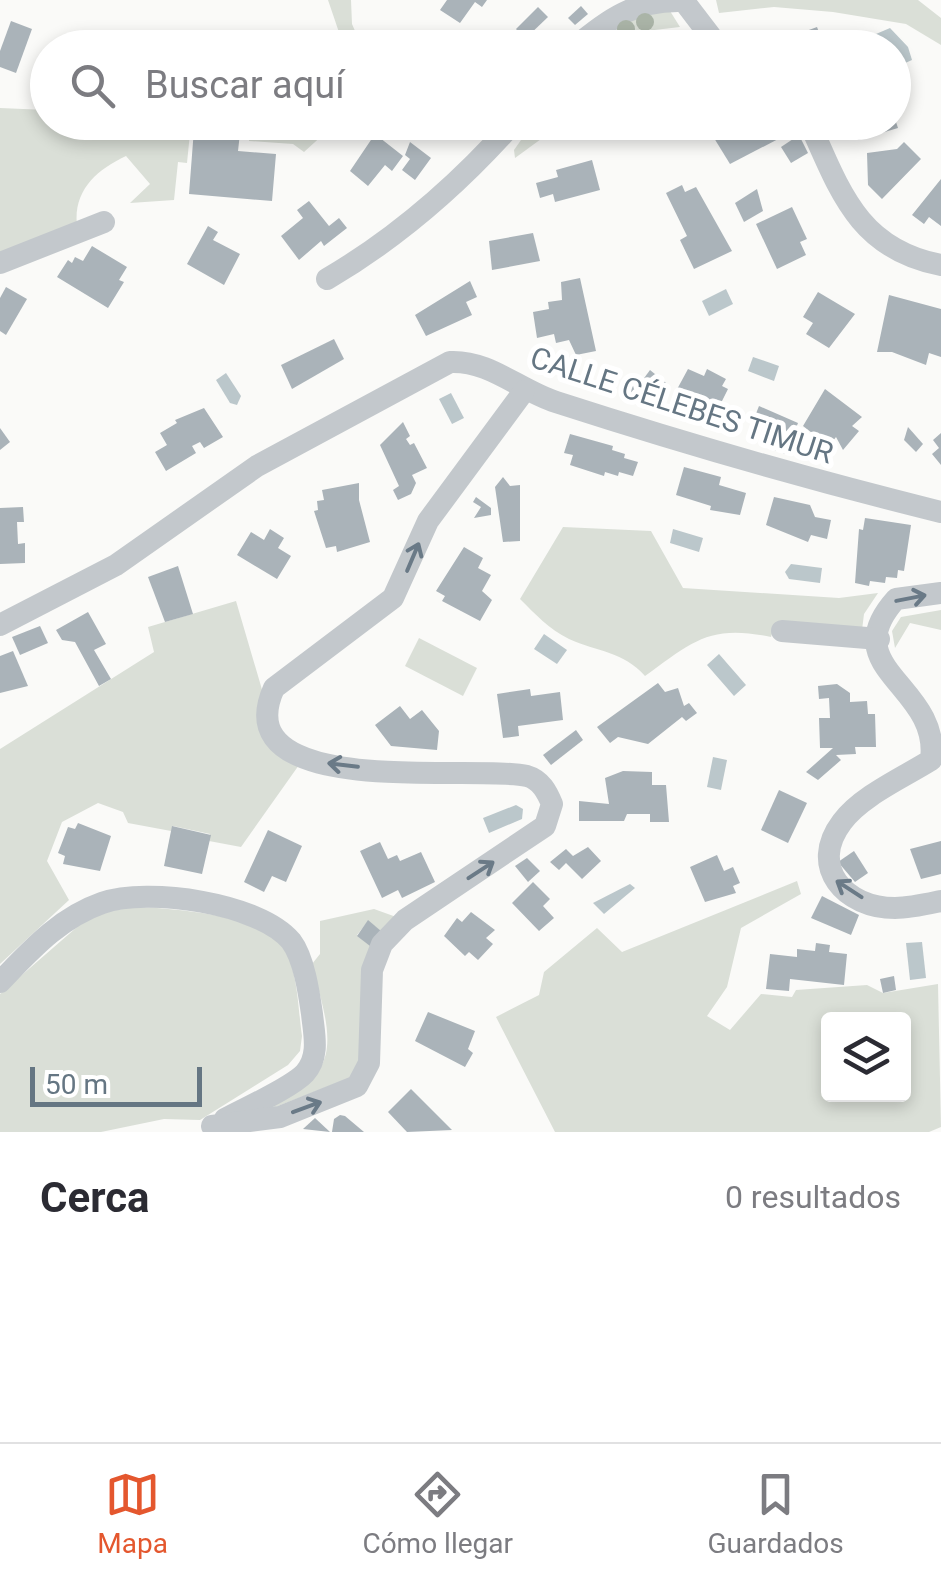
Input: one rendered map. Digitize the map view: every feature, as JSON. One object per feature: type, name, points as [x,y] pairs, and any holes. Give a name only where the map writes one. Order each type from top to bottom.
[{"type":"street","points":[[595,30],[610,17],[656,1],[682,1],[706,30]]},
{"type":"street","points":[[327,279],[362,258],[472,169],[498,140]]},
{"type":"street","points":[[818,140],[860,224],[886,244],[941,265]]},
{"type":"street","points":[[0,264],[104,222]]},
{"type":"street","name":"CALLE CÉLEBES TIMUR","points":[[0,624],[116,565],[185,521],[257,466],[450,362],[474,361],[524,391],[784,473],[941,512]]},
{"type":"street","points":[[208,1129],[280,1117],[357,1086],[369,1063],[372,970],[382,944],[405,920],[545,826],[552,804],[544,787],[529,776],[429,776],[312,761],[286,752],[270,730],[264,709],[274,688],[393,598],[428,521],[524,391]]},
{"type":"street","points":[[941,593],[896,599],[882,614],[879,639],[888,660],[934,706],[941,726],[939,746],[931,760],[845,817],[829,842],[826,861],[835,882],[853,896],[892,908],[941,901]]},
{"type":"street","points":[[782,632],[879,639]]},
{"type":"street","points":[[0,982],[42,938],[104,902],[138,897],[179,901],[249,912],[274,923],[294,945],[309,996],[316,1049],[305,1073],[208,1129]]},
{"type":"shaded area","points":[[328,0],[351,0],[355,30],[338,30]]},
{"type":"shaded area","points":[[716,0],[918,0],[941,18],[941,45],[906,24],[774,7],[719,13]]},
{"type":"shaded area","points":[[670,11],[680,27],[611,30],[629,17]]},
{"type":"shaded area","points":[[0,108],[30,109],[30,140],[189,140],[187,163],[178,162],[174,200],[130,203],[150,184],[126,156],[89,183],[79,202],[77,226],[0,258]]},
{"type":"shaded area","points":[[317,140],[304,152],[293,144],[249,141]]},
{"type":"shaded area","points":[[521,140],[540,140],[515,158],[514,150]]},
{"type":"shaded area","points":[[726,289],[733,304],[709,316],[702,301]]},
{"type":"shaded area","points":[[753,357],[779,366],[774,381],[748,371]]},
{"type":"shaded area","points":[[226,373],[241,396],[237,405],[230,403],[216,380]]},
{"type":"shaded area","points":[[451,393],[464,418],[452,424],[439,399]]},
{"type":"shaded area","points":[[563,527],[651,531],[683,588],[839,598],[878,593],[864,614],[862,630],[774,627],[771,637],[717,634],[676,653],[645,676],[619,657],[562,635],[520,599]]},
{"type":"shaded area","points":[[673,529],[703,538],[699,552],[670,543]]},
{"type":"shaded area","points":[[791,564],[822,568],[820,583],[789,579],[785,572]]},
{"type":"shaded area","points":[[236,601],[263,693],[262,725],[299,765],[241,847],[209,841],[210,834],[173,826],[171,831],[128,823],[123,812],[98,803],[62,822],[47,861],[69,900],[0,964],[0,749],[154,652],[148,627]]},
{"type":"shaded area","points":[[941,610],[941,630],[910,623],[895,648],[892,631],[901,617]]},
{"type":"shaded area","points":[[544,634],[567,650],[557,664],[534,649]]},
{"type":"shaded area","points":[[419,638],[477,668],[463,696],[405,666]]},
{"type":"shaded area","points":[[719,654],[746,685],[734,696],[707,665]]},
{"type":"shaded area","points":[[713,757],[727,760],[721,790],[707,787]]},
{"type":"shaded area","points":[[516,805],[523,809],[522,819],[489,833],[483,818]]},
{"type":"shaded area","points":[[797,881],[801,894],[741,928],[727,987],[707,1016],[730,1030],[761,994],[792,997],[796,990],[867,985],[883,993],[938,984],[941,1127],[929,1132],[555,1132],[496,1017],[539,995],[544,972],[597,928],[622,952]]},
{"type":"shaded area","points":[[630,884],[635,888],[604,914],[593,903]]},
{"type":"shaded area","points":[[135,907],[214,915],[271,935],[282,945],[294,976],[302,1036],[300,1051],[288,1065],[200,1120],[164,1119],[101,1132],[0,1132],[0,994],[92,914]]},
{"type":"shaded area","points":[[374,909],[399,918],[383,933],[368,921],[357,935],[372,947],[362,1054],[352,1077],[273,1108],[274,1102],[316,1073],[325,1057],[327,1031],[312,964],[320,954],[320,921]]},
{"type":"shaded area","points":[[922,942],[926,978],[910,980],[906,943]]},
{"type":"building","points":[[447,0],[487,0],[482,7],[475,2],[460,23],[440,10]]},
{"type":"building","points":[[581,6],[588,14],[575,25],[568,18]]},
{"type":"building","points":[[538,7],[548,17],[534,30],[516,29]]},
{"type":"building","points":[[11,21],[32,29],[16,73],[0,67],[0,51]]},
{"type":"building","points":[[193,140],[239,140],[238,151],[276,154],[272,201],[189,194]]},
{"type":"building","points":[[371,140],[383,140],[403,156],[392,171],[385,165],[368,186],[350,171]]},
{"type":"building","points":[[715,140],[776,140],[730,164]]},
{"type":"building","points":[[792,140],[802,140],[808,153],[791,163],[781,147]]},
{"type":"building","points":[[410,142],[431,158],[415,180],[402,170],[410,159],[405,155]]},
{"type":"building","points":[[904,142],[921,159],[882,199],[868,185],[867,153],[897,149]]},
{"type":"building","points":[[592,160],[600,190],[555,202],[553,194],[540,198],[536,183],[558,177],[556,170]]},
{"type":"building","points":[[941,179],[941,226],[929,217],[924,224],[912,215]]},
{"type":"building","points":[[682,185],[685,192],[696,187],[732,251],[694,269],[680,240],[687,236],[666,193]]},
{"type":"building","points":[[757,189],[763,211],[744,222],[735,203]]},
{"type":"building","points":[[309,201],[329,226],[339,218],[347,228],[324,246],[321,241],[299,260],[281,236],[303,218],[297,210]]},
{"type":"building","points":[[792,207],[807,239],[800,242],[806,255],[777,269],[756,224]]},
{"type":"building","points":[[208,226],[218,232],[213,240],[240,254],[224,285],[187,264]]},
{"type":"building","points":[[533,233],[540,261],[492,270],[489,241]]},
{"type":"building","points":[[92,246],[127,267],[119,280],[124,282],[108,308],[57,277],[68,260],[72,263],[75,257],[83,261]]},
{"type":"building","points":[[580,278],[596,351],[576,355],[569,340],[556,343],[554,334],[537,338],[533,312],[549,309],[548,302],[562,300],[561,282]]},
{"type":"building","points":[[470,281],[477,297],[466,302],[472,315],[426,336],[415,315]]},
{"type":"building","points":[[6,287],[27,299],[6,335],[0,331],[0,298]]},
{"type":"building","points":[[818,292],[855,314],[829,348],[806,334],[813,323],[803,317]]},
{"type":"building","points":[[889,295],[941,309],[941,357],[929,353],[926,365],[892,352],[877,352]]},
{"type":"building","points":[[334,339],[344,359],[292,389],[281,365]]},
{"type":"building","points":[[688,369],[704,376],[707,369],[726,379],[722,386],[728,389],[721,403],[732,408],[722,428],[691,413],[695,403],[675,393]]},
{"type":"building","points":[[650,370],[666,383],[655,397],[639,385]]},
{"type":"building","points":[[630,385],[650,394],[644,407],[624,398]]},
{"type":"building","points":[[825,389],[862,417],[852,426],[859,431],[843,450],[836,437],[829,446],[803,426]]},
{"type":"building","points":[[759,406],[798,423],[786,454],[766,447],[773,428],[753,421]]},
{"type":"building","points":[[204,408],[223,437],[204,448],[200,442],[192,446],[196,453],[166,471],[155,452],[167,445],[160,433],[177,423],[175,420]]},
{"type":"building","points":[[403,422],[410,436],[406,439],[410,445],[414,443],[427,468],[412,475],[416,483],[411,494],[398,500],[393,490],[399,486],[380,445]]},
{"type":"building","points":[[908,427],[923,444],[916,452],[904,440]]},
{"type":"building","points":[[0,428],[10,442],[0,450]]},
{"type":"building","points":[[941,433],[941,465],[932,454],[939,448],[933,440]]},
{"type":"building","points":[[570,434],[613,446],[612,450],[625,454],[624,458],[638,462],[633,476],[605,472],[604,476],[570,465],[573,455],[564,453]]},
{"type":"building","points":[[684,467],[721,477],[719,485],[746,493],[740,515],[710,510],[711,506],[676,495]]},
{"type":"building","points":[[503,477],[510,486],[520,485],[520,541],[503,542],[495,487]]},
{"type":"building","points":[[359,483],[359,500],[370,542],[337,552],[336,546],[326,548],[314,511],[318,510],[317,501],[324,500],[322,490]]},
{"type":"building","points":[[476,497],[491,508],[491,515],[474,518],[481,507],[473,502]]},
{"type":"building","points":[[774,497],[810,505],[815,517],[831,520],[827,539],[811,535],[808,542],[766,525]]},
{"type":"building","points":[[23,507],[24,522],[17,522],[18,544],[25,543],[25,563],[0,564],[0,508]]},
{"type":"building","points":[[865,518],[911,525],[904,571],[898,570],[897,578],[886,577],[885,583],[870,581],[869,586],[855,583],[859,529],[863,530]]},
{"type":"building","points":[[270,529],[284,538],[278,548],[291,556],[277,579],[237,555],[251,532],[264,540]]},
{"type":"building","points":[[464,547],[483,558],[478,568],[491,575],[482,591],[492,600],[480,621],[442,601],[445,596],[436,591]]},
{"type":"building","points":[[178,566],[193,614],[165,622],[148,577]]},
{"type":"building","points":[[88,612],[106,644],[94,650],[111,679],[99,686],[75,642],[62,640],[56,630]]},
{"type":"building","points":[[40,626],[48,643],[20,655],[12,637]]},
{"type":"building","points":[[13,651],[28,686],[0,693],[0,656]]},
{"type":"building","points":[[658,683],[665,692],[678,688],[684,706],[689,703],[697,713],[686,721],[682,717],[648,744],[618,737],[610,743],[597,727]]},
{"type":"building","points":[[837,684],[850,693],[850,702],[867,701],[868,714],[875,714],[876,747],[855,747],[856,754],[836,755],[841,760],[818,780],[806,772],[833,748],[820,748],[819,718],[830,718],[829,698],[819,699],[818,686]]},
{"type":"building","points":[[530,689],[531,696],[560,692],[563,720],[518,726],[519,736],[503,738],[497,694]]},
{"type":"building","points":[[400,706],[410,719],[422,710],[439,731],[437,750],[391,746],[375,725]]},
{"type":"building","points":[[576,730],[583,740],[551,765],[543,755]]},
{"type":"building","points":[[623,771],[652,772],[652,785],[666,785],[669,822],[650,822],[650,814],[627,814],[624,821],[579,821],[579,801],[609,804],[605,778]]},
{"type":"building","points":[[779,790],[807,803],[788,843],[761,830]]},
{"type":"building","points":[[78,823],[111,836],[100,871],[63,864],[65,856],[58,853],[68,827],[75,829]]},
{"type":"building","points":[[172,826],[211,835],[202,874],[164,866]]},
{"type":"building","points":[[268,830],[302,846],[286,882],[272,876],[264,892],[244,882]]},
{"type":"building","points":[[941,841],[941,874],[921,879],[910,849]]},
{"type":"building","points":[[380,842],[388,859],[397,855],[400,861],[421,852],[435,882],[402,898],[398,890],[382,898],[360,851]]},
{"type":"building","points":[[588,847],[601,861],[582,879],[566,863],[559,870],[550,862],[566,849],[573,856]]},
{"type":"building","points":[[854,851],[868,873],[855,882],[838,862]]},
{"type":"building","points":[[717,855],[724,871],[733,867],[740,883],[733,886],[736,893],[705,902],[690,867]]},
{"type":"building","points":[[527,858],[540,871],[528,882],[515,866]]},
{"type":"building","points":[[533,882],[550,899],[543,906],[554,918],[539,931],[512,903]]},
{"type":"building","points":[[822,896],[859,915],[851,935],[811,918]]},
{"type":"building","points":[[471,912],[495,930],[486,938],[493,944],[478,960],[469,952],[465,956],[444,936],[457,918],[462,922]]},
{"type":"building","points":[[368,920],[381,931],[370,946],[357,936]]},
{"type":"building","points":[[816,943],[830,945],[829,952],[847,954],[844,985],[790,979],[789,991],[766,989],[770,954],[797,957],[797,949],[815,951]]},
{"type":"building","points":[[894,976],[896,990],[883,993],[880,979]]},
{"type":"building","points":[[428,1012],[475,1031],[468,1049],[473,1053],[465,1067],[415,1041]]},
{"type":"building","points":[[411,1089],[452,1130],[407,1132],[388,1112]]},
{"type":"building","points":[[340,1115],[364,1132],[332,1132],[334,1119]]},
{"type":"building","points":[[315,1118],[330,1132],[303,1129]]}]
